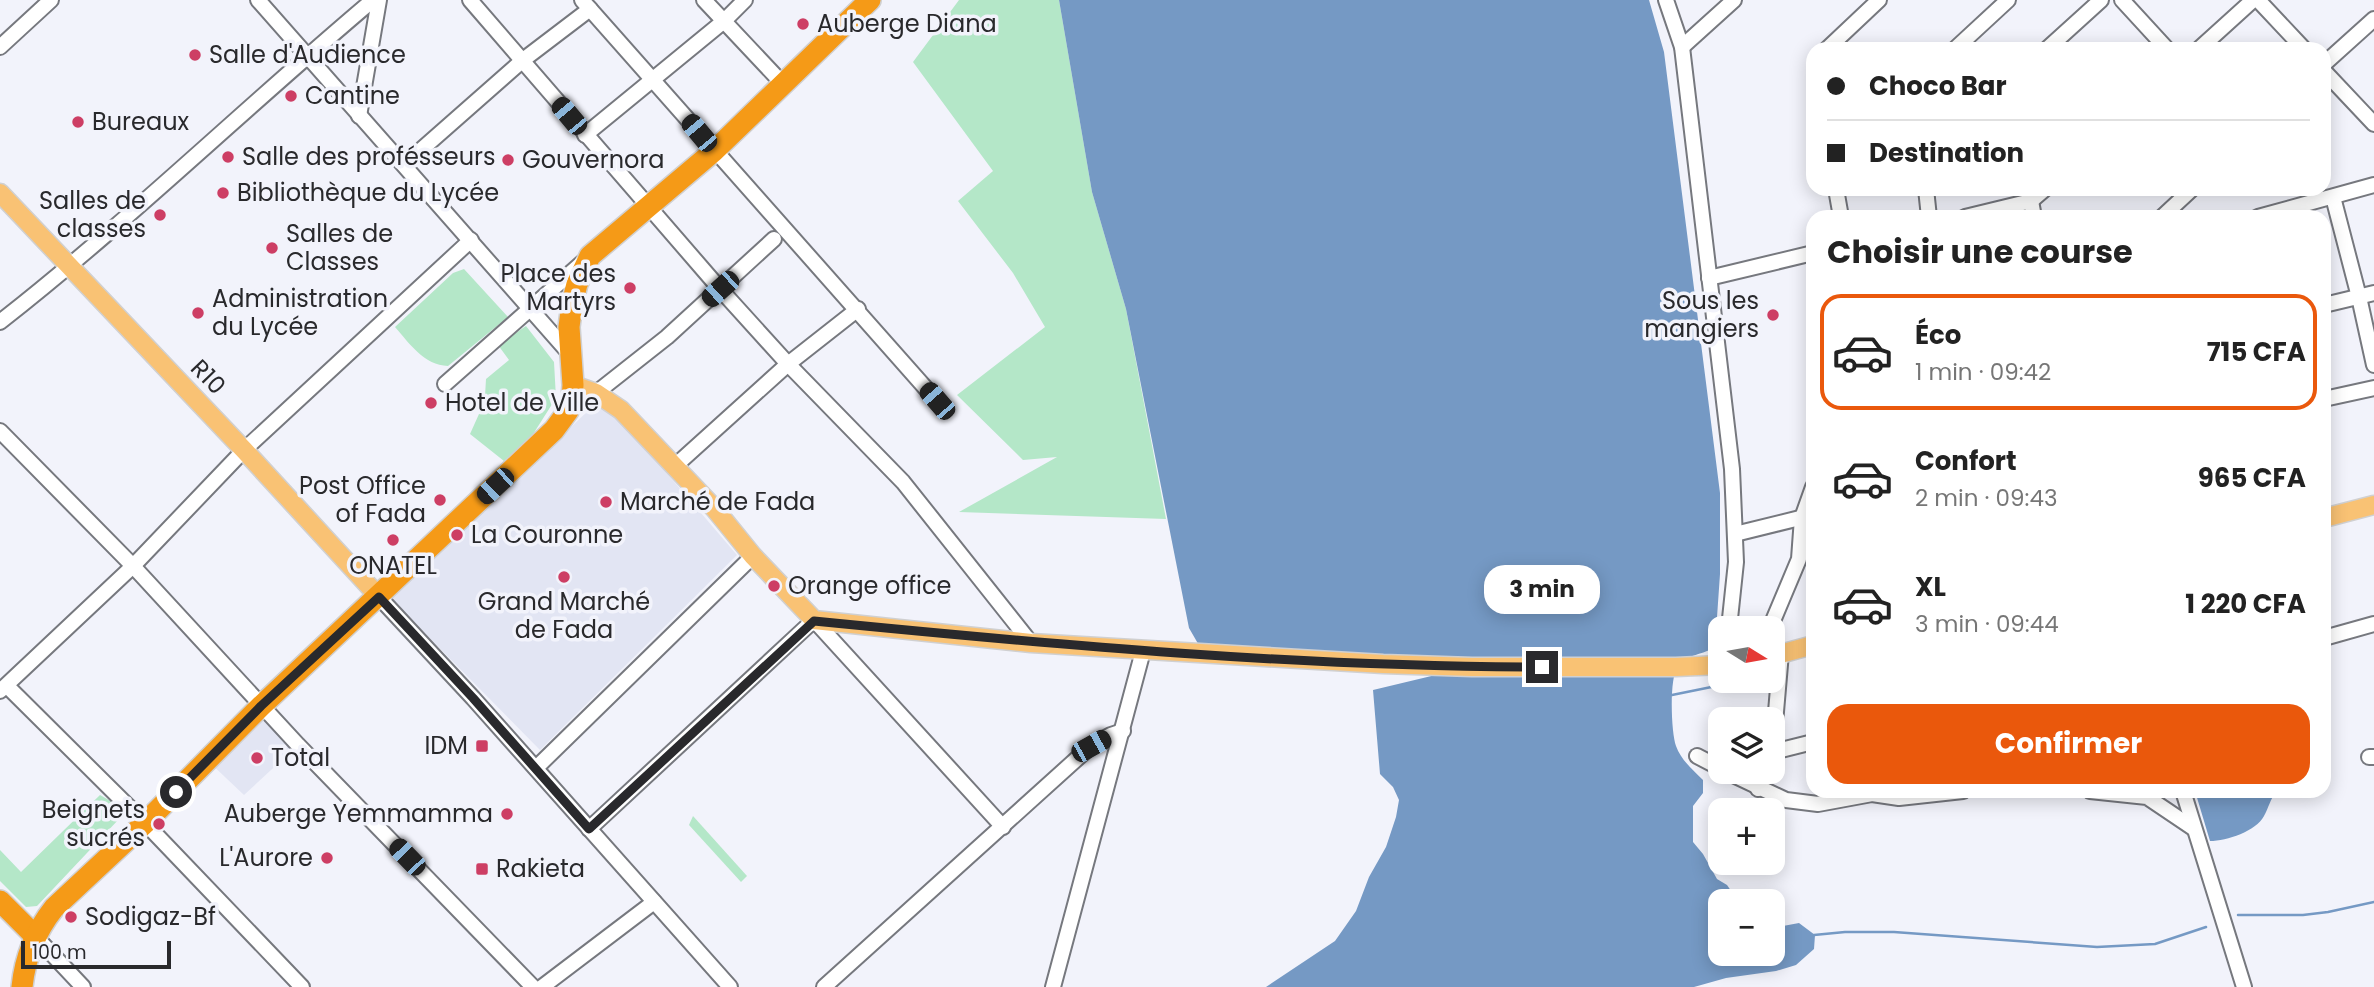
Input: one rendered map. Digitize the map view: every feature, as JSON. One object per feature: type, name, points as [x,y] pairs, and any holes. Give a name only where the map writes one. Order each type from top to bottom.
[{"type":"highway","points":[[22,987],[28,954],[35,936],[54,908],[145,823],[261,706],[554,430],[568,411],[573,385],[570,354],[572,304],[577,284],[590,256],[714,151],[870,0]]},
{"type":"highway","points":[[0,901],[35,936]]},
{"type":"main road","name":"R10","points":[[0,193],[244,450],[379,597]]},
{"type":"main road","points":[[573,385],[596,393],[621,410],[714,508],[753,556],[814,621],[1031,643],[1383,664],[1472,667],[1708,666]]},
{"type":"main road","points":[[2331,517],[2371,509]]},
{"type":"main road","points":[[1785,652],[1806,647]]},
{"type":"street","points":[[0,47],[51,0]]},
{"type":"street","points":[[258,0],[570,354]]},
{"type":"street","points":[[0,322],[69,267],[373,0]]},
{"type":"street","points":[[359,116],[379,0]]},
{"type":"street","points":[[470,0],[720,289],[788,364],[903,482],[1031,643]]},
{"type":"street","points":[[704,0],[783,84]]},
{"type":"street","points":[[585,135],[724,21],[745,0]]},
{"type":"street","points":[[1666,0],[1682,47],[1732,469],[1736,562],[1731,616]]},
{"type":"street","points":[[1682,47],[1734,0]]},
{"type":"street","points":[[1834,42],[1879,0]]},
{"type":"street","points":[[1963,42],[2008,0]]},
{"type":"street","points":[[2055,42],[2101,0]]},
{"type":"street","points":[[2122,0],[2160,42]]},
{"type":"street","points":[[2207,42],[2256,0],[2297,42]]},
{"type":"street","points":[[405,164],[586,4],[937,401]]},
{"type":"street","points":[[2331,58],[2374,19]]},
{"type":"street","points":[[2331,78],[2374,124]]},
{"type":"street","points":[[2284,210],[2374,185]]},
{"type":"street","points":[[1994,210],[2031,201],[2037,196]]},
{"type":"street","points":[[2170,210],[2184,196]]},
{"type":"street","points":[[2333,197],[2367,295],[2374,365]]},
{"type":"street","points":[[2031,201],[2033,210]]},
{"type":"street","points":[[596,393],[667,337],[774,239]]},
{"type":"street","points":[[302,987],[145,823],[4,689],[133,566],[244,450],[471,240]]},
{"type":"street","points":[[1709,278],[1806,255]]},
{"type":"street","points":[[445,384],[590,256]]},
{"type":"street","points":[[2331,303],[2367,295]]},
{"type":"street","points":[[675,467],[788,364],[858,309]]},
{"type":"street","points":[[2331,398],[2374,388]]},
{"type":"street","points":[[0,431],[133,566],[261,706],[533,987]]},
{"type":"street","points":[[1735,534],[1806,517]]},
{"type":"street","points":[[1775,616],[1799,559],[1806,522]]},
{"type":"street","points":[[536,768],[753,556]]},
{"type":"street","points":[[379,597],[536,768],[730,987]]},
{"type":"street","points":[[589,829],[814,621],[1003,827]]},
{"type":"street","points":[[2331,636],[2374,624]]},
{"type":"street","points":[[1053,987],[1143,651]]},
{"type":"street","points":[[824,987],[1091,746],[1123,731]]},
{"type":"street","points":[[1785,748],[1806,744]]},
{"type":"street","points":[[1697,756],[1708,762]]},
{"type":"street","points":[[1749,784],[1786,800],[1818,804],[1850,798]]},
{"type":"street","points":[[1758,789],[1760,784]]},
{"type":"street","points":[[2148,798],[2193,828]]},
{"type":"street","points":[[2185,798],[2244,987]]},
{"type":"street","points":[[542,987],[654,902]]},
{"type":"street","points":[[35,936],[83,987]]},
{"type":"shaded area","name":"Grand Marché de Fada","points":[[593,406],[617,415],[737,555],[540,750],[391,599]]},
{"type":"shaded area","points":[[261,706],[298,745],[244,795],[207,760]]},
{"type":"green space","points":[[959,0],[1059,0],[1092,192],[1126,309],[1166,519],[959,512],[1057,457],[1023,460],[957,395],[1045,327],[1013,273],[958,201],[993,171],[913,62]]},
{"type":"green space","points":[[464,269],[508,317],[448,366],[439,365],[418,352],[395,327],[453,273]]},
{"type":"green space","points":[[526,326],[554,362],[556,398],[530,439],[504,461],[470,434],[479,414],[500,405],[485,396],[486,379],[509,360],[498,345]]},
{"type":"green space","points":[[100,795],[114,803],[119,819],[37,906],[26,907],[0,881],[0,850],[21,872]]},
{"type":"green space","points":[[693,816],[747,876],[741,882],[689,825]]},
{"type":"water","points":[[1059,0],[1649,0],[1664,52],[1720,493],[1717,616],[1708,616],[1708,651],[1686,659],[1678,666],[1673,681],[1672,705],[1676,746],[1681,756],[1703,780],[1703,793],[1693,806],[1693,842],[1708,863],[1708,875],[1715,875],[1730,889],[1708,889],[1708,966],[1785,966],[1785,926],[1799,923],[1815,935],[1814,949],[1796,965],[1694,987],[1266,987],[1335,941],[1356,911],[1369,877],[1386,847],[1399,800],[1393,787],[1380,774],[1373,690],[1469,667],[1204,654],[1189,628],[1126,309],[1092,192]]},
{"type":"water","points":[[2197,798],[2272,798],[2264,816],[2248,831],[2210,841]]},
{"type":"waterway","points":[[1672,695],[1708,688]]},
{"type":"waterway","points":[[2238,915],[2303,915],[2374,902]]},
{"type":"waterway","points":[[1814,935],[1894,932],[2097,947],[2155,944],[2206,927]]},
{"type":"place","name":"Auberge Diana","points":[[803,24]]},
{"type":"place","name":"Salle d'Audience","points":[[195,55]]},
{"type":"place","name":"Cantine","points":[[291,96]]},
{"type":"place","name":"Bureaux","points":[[78,122]]},
{"type":"place","name":"Salle des profésseurs","points":[[228,157]]},
{"type":"place","name":"Gouvernora","points":[[508,160]]},
{"type":"place","name":"Bibliothèque du Lycée","points":[[223,193]]},
{"type":"place","name":"Salles de classes","points":[[160,215]]},
{"type":"place","name":"Salles de Classes","points":[[272,248]]},
{"type":"place","name":"Place des Martyrs","points":[[630,288]]},
{"type":"place","name":"Administration du Lycée","points":[[198,313]]},
{"type":"place","name":"Sous les mangiers","points":[[1773,315]]},
{"type":"place","name":"Hotel de Ville","points":[[431,403]]},
{"type":"place","name":"Post Office of Fada","points":[[440,500]]},
{"type":"place","name":"Marché de Fada","points":[[606,502]]},
{"type":"place","name":"La Couronne","points":[[457,535]]},
{"type":"place","name":"ONATEL","points":[[393,540]]},
{"type":"place","name":"Grand Marché de Fada","points":[[564,577]]},
{"type":"place","name":"Orange office","points":[[774,586]]},
{"type":"place","name":"IDM","points":[[482,746]]},
{"type":"place","name":"Total","points":[[257,758]]},
{"type":"place","name":"Auberge Yemmamma","points":[[507,814]]},
{"type":"place","name":"Beignets sucrés","points":[[159,824]]},
{"type":"place","name":"L'Aurore","points":[[327,858]]},
{"type":"place","name":"Rakieta","points":[[482,869]]},
{"type":"place","name":"Sodigaz-Bf","points":[[71,917]]},
{"type":"route","points":[[176,792],[261,706],[379,597],[589,829],[814,621],[1031,643],[1143,651],[1383,664],[1542,667]]}]
